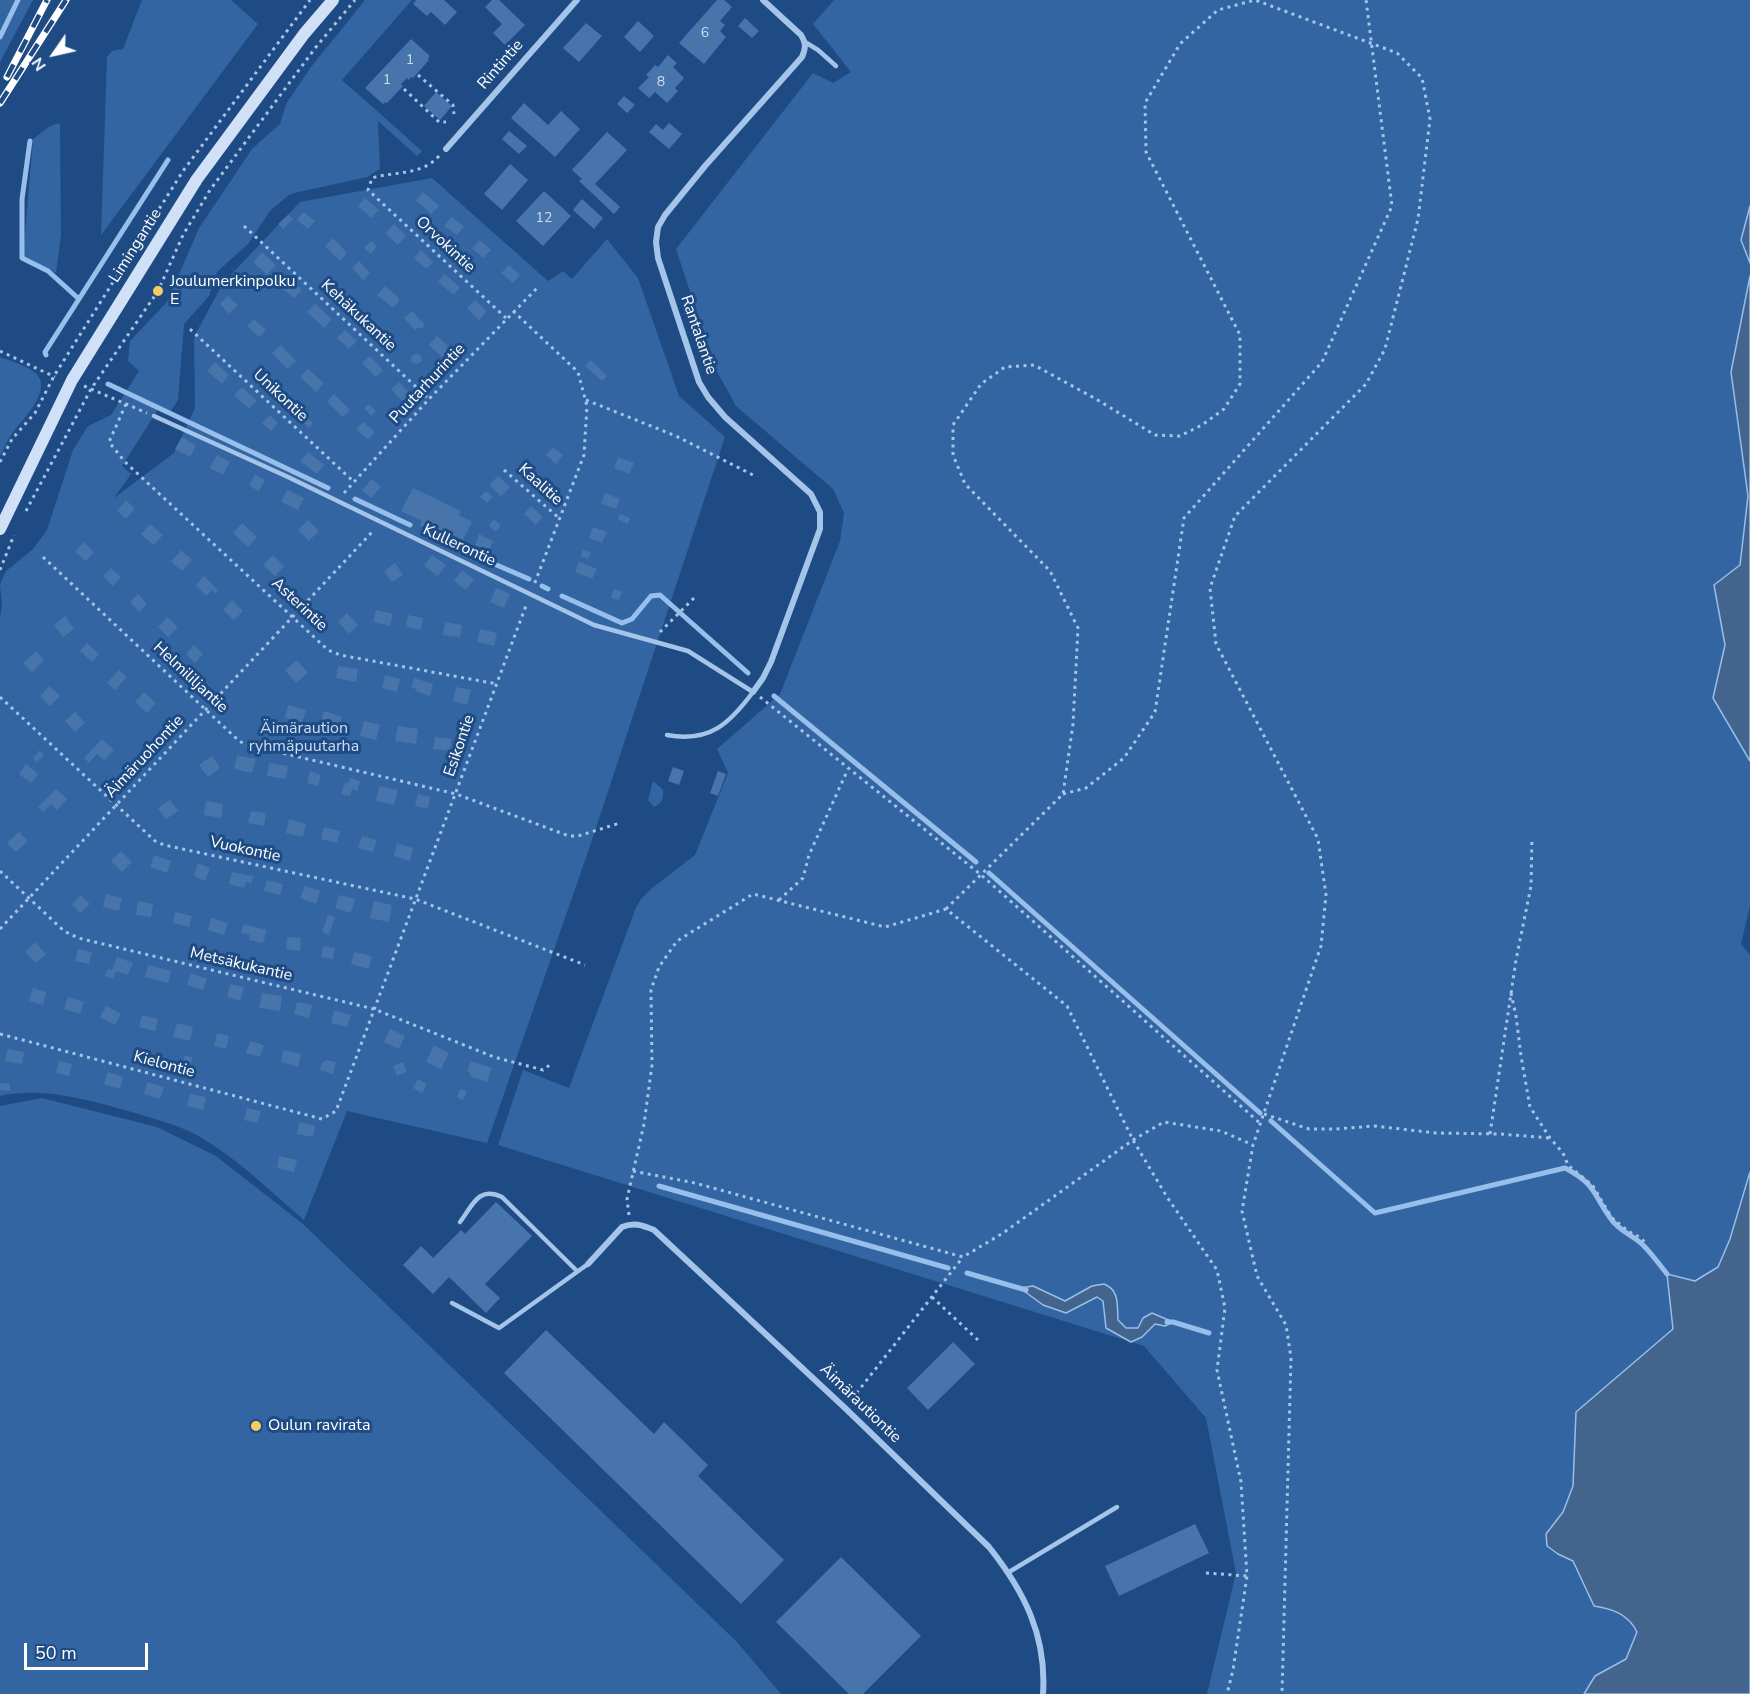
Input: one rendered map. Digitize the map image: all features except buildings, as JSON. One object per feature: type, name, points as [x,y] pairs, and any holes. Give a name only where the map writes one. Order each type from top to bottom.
[{"type":"main road","name":"Limingantie","points":[[0,529],[72,380],[197,179],[303,34],[333,0]]},
{"type":"street","name":"Rintintie","points":[[446,148],[577,0]]},
{"type":"street","points":[[763,0],[801,35],[805,42]]},
{"type":"street","name":"Rantalantie","points":[[753,692],[771,662],[820,529],[820,512],[811,494],[725,417],[708,397],[699,382],[658,258],[656,242],[658,227],[665,214],[802,57],[805,42]]},
{"type":"street","points":[[588,1264],[622,1227],[630,1224]]},
{"type":"street","name":"Äimärautiontie","points":[[630,1224],[642,1225],[654,1230],[845,1408],[989,1547],[1009,1572],[1024,1597],[1039,1640],[1044,1679],[1043,1694]]},
{"type":"lane","points":[[805,42],[836,66]]},
{"type":"lane","name":"Kullerontie","points":[[154,416],[531,593],[594,625],[688,651],[753,692]]},
{"type":"lane","points":[[667,735],[695,736],[712,731],[736,715],[753,692]]},
{"type":"lane","points":[[460,1222],[481,1194],[491,1192],[502,1197],[577,1271]]},
{"type":"lane","points":[[452,1303],[499,1328],[588,1264]]},
{"type":"lane","points":[[1009,1572],[1117,1507]]},
{"type":"path","points":[[22,520],[91,389],[158,291],[183,235],[210,190],[316,47],[355,0]]},
{"type":"path","points":[[1063,794],[1073,724],[1078,628],[1050,571],[965,484],[953,454],[953,425],[981,384],[1005,367],[1034,365],[1155,435],[1180,436],[1203,425],[1224,409],[1240,384],[1240,335],[1146,152],[1145,103],[1180,44],[1218,10],[1255,0],[1397,53],[1422,78],[1430,119],[1419,219],[1385,350],[1366,384],[1235,516],[1210,588],[1216,644],[1318,838],[1326,894],[1321,946],[1253,1145],[1242,1211],[1257,1276],[1286,1324],[1292,1358],[1282,1694]]},
{"type":"path","points":[[630,1224],[627,1199],[644,1124],[652,1065],[651,990],[659,967],[677,941],[753,894],[885,927],[946,909],[1063,794],[1086,788],[1124,758],[1155,712],[1184,518],[1322,362],[1392,206],[1366,0]]},
{"type":"path","points":[[418,75],[453,105],[454,114]]},
{"type":"path","points":[[404,89],[439,122],[446,122]]},
{"type":"path","name":"Orvokintie","points":[[446,148],[435,161],[418,171],[384,174],[372,178],[368,190],[506,318]]},
{"type":"path","name":"Kehäkukantie","points":[[244,226],[429,399]]},
{"type":"path","name":"Puutarhurintie","points":[[337,501],[429,399],[539,286]]},
{"type":"path","name":"Esikontie","points":[[322,1119],[336,1111],[584,455],[587,406],[578,372],[513,311]]},
{"type":"path","name":"Unikontie","points":[[190,329],[354,482]]},
{"type":"path","points":[[0,351],[54,376]]},
{"type":"path","points":[[91,389],[154,416]]},
{"type":"path","points":[[586,400],[676,436],[755,476]]},
{"type":"path","name":"Asterintie","points":[[126,404],[110,442],[125,462],[334,654],[497,684]]},
{"type":"path","name":"Kaalitie","points":[[504,470],[559,518]]},
{"type":"path","name":"Äimäruohontie","points":[[0,929],[381,522]]},
{"type":"path","points":[[0,570],[16,530]]},
{"type":"path","name":"Helmililjantie","points":[[44,557],[238,740],[252,747],[456,794],[569,836],[578,836],[621,823]]},
{"type":"path","points":[[652,640],[697,595]]},
{"type":"path","points":[[753,692],[980,874],[1262,1124]]},
{"type":"path","name":"Vuokontie","points":[[0,697],[149,837],[164,845],[415,899],[585,965]]},
{"type":"path","points":[[779,900],[803,878],[809,855],[848,769]]},
{"type":"path","points":[[1490,1134],[1510,993],[1531,886],[1532,838]]},
{"type":"path","name":"Metsäkukantie","points":[[0,871],[64,931],[78,938],[374,1009],[494,1056],[543,1070],[551,1064]]},
{"type":"path","points":[[946,909],[1067,1006],[1133,1140],[1167,1197],[1217,1270],[1225,1308],[1216,1370],[1241,1482],[1247,1576],[1233,1670],[1227,1694]]},
{"type":"path","points":[[1510,993],[1516,1016],[1530,1107],[1550,1138],[1563,1153],[1568,1165],[1593,1186],[1612,1218],[1628,1232],[1641,1238],[1647,1245]]},
{"type":"path","name":"Kielontie","points":[[0,1034],[322,1119]]},
{"type":"path","points":[[1264,1114],[1309,1129],[1336,1130],[1374,1126],[1436,1133],[1550,1138]]},
{"type":"path","points":[[845,1408],[963,1257],[1003,1233],[1133,1140],[1164,1122],[1221,1131],[1253,1145]]},
{"type":"path","points":[[633,1171],[695,1183],[963,1257]]},
{"type":"path","points":[[932,1297],[978,1340]]},
{"type":"path","points":[[1206,1573],[1247,1576]]},
{"type":"green space","points":[[0,0],[33,0],[0,62]]},
{"type":"green space","points":[[142,0],[231,0],[258,24],[101,235],[107,57],[112,51],[123,49]]},
{"type":"green space","name":"Äimäraution ryhmäpuutarha","points":[[365,0],[412,0],[342,80],[422,151],[417,156],[378,121],[380,169],[367,177],[290,194],[270,211],[248,244],[217,272],[209,296],[184,324],[178,400],[170,412],[159,408],[122,466],[131,474],[114,498],[174,453],[195,408],[194,337],[223,283],[300,202],[432,178],[548,281],[563,271],[572,279],[607,239],[638,278],[679,396],[725,437],[591,843],[487,1143],[347,1111],[304,1220],[228,1155],[184,1129],[135,1113],[68,1096],[17,1093],[0,1096],[0,617],[2,607],[0,584],[6,571],[33,549],[47,530],[73,450],[88,426],[111,415],[139,371],[128,361],[130,341],[167,302],[199,228],[252,149],[280,124],[286,104],[311,67]]},
{"type":"green space","points":[[834,0],[1750,0],[1750,206],[1741,240],[1750,263],[1750,276],[1731,372],[1748,496],[1740,565],[1714,585],[1725,645],[1713,698],[1750,761],[1750,906],[1741,944],[1750,955],[1750,1172],[1730,1239],[1718,1267],[1695,1281],[1673,1328],[1576,1412],[1573,1486],[1563,1512],[1546,1534],[1558,1554],[1573,1561],[1594,1606],[1619,1613],[1637,1632],[1626,1659],[1595,1676],[1584,1694],[1207,1694],[1236,1573],[1206,1418],[1144,1346],[498,1145],[523,1070],[569,1088],[635,910],[641,899],[652,888],[695,855],[728,773],[717,749],[780,694],[840,541],[844,513],[833,489],[736,406],[715,368],[676,249],[813,73],[833,83],[851,72],[813,24]]},
{"type":"green space","points":[[60,123],[61,235],[56,273],[23,258],[33,139],[50,126]]},
{"type":"green space","points":[[0,357],[34,372],[40,379],[41,387],[34,404],[11,435],[0,456]]},
{"type":"green space","points":[[653,781],[663,790],[662,800],[654,807],[648,800]]},
{"type":"green space","name":"Oulun ravirata","points":[[42,1098],[157,1127],[216,1156],[303,1224],[737,1642],[781,1694],[0,1694],[0,1106]]},
{"type":"shaded area","points":[[1750,206],[1750,263],[1741,240]]},
{"type":"shaded area","points":[[1750,276],[1750,761],[1713,698],[1725,645],[1714,585],[1740,565],[1748,496],[1731,372]]},
{"type":"shaded area","points":[[1750,1172],[1750,1694],[1584,1694],[1595,1676],[1626,1659],[1637,1632],[1619,1613],[1594,1606],[1573,1561],[1547,1546],[1546,1534],[1563,1512],[1573,1486],[1576,1412],[1673,1329],[1667,1274],[1695,1281],[1718,1267],[1730,1239]]},
{"type":"shaded area","points":[[1104,1284],[1115,1294],[1118,1320],[1126,1328],[1138,1328],[1143,1318],[1152,1313],[1173,1322],[1165,1326],[1155,1324],[1142,1337],[1131,1342],[1106,1328],[1103,1301],[1097,1297],[1066,1313],[1043,1305],[1020,1288],[1033,1286],[1065,1301],[1092,1286]]},
{"type":"waterway","points":[[0,37],[18,0]]},
{"type":"waterway","points":[[30,141],[22,199],[22,258],[48,271],[79,299]]},
{"type":"waterway","points":[[46,355],[45,352],[168,160]]},
{"type":"waterway","points":[[108,384],[328,488]]},
{"type":"waterway","points":[[355,499],[410,525]]},
{"type":"waterway","points":[[485,560],[529,579]]},
{"type":"waterway","points":[[542,586],[548,589]]},
{"type":"waterway","points":[[562,596],[622,623],[632,619],[651,596],[660,595],[748,673]]},
{"type":"waterway","points":[[774,696],[976,862]]},
{"type":"waterway","points":[[989,873],[1260,1113]]},
{"type":"waterway","points":[[1271,1121],[1375,1213],[1565,1168],[1589,1185],[1614,1223],[1643,1245],[1667,1274]]},
{"type":"waterway","points":[[659,1186],[948,1268]]},
{"type":"waterway","points":[[967,1273],[1026,1290]]},
{"type":"waterway","points":[[1167,1322],[1209,1333]]},
{"type":"railway","points":[[7,77],[47,0]]},
{"type":"railway","points":[[0,103],[66,0]]},
{"type":"place","name":"Joulumerkinpolku E","points":[[158,291]]},
{"type":"place","name":"Oulun ravirata","points":[[256,1426]]}]
